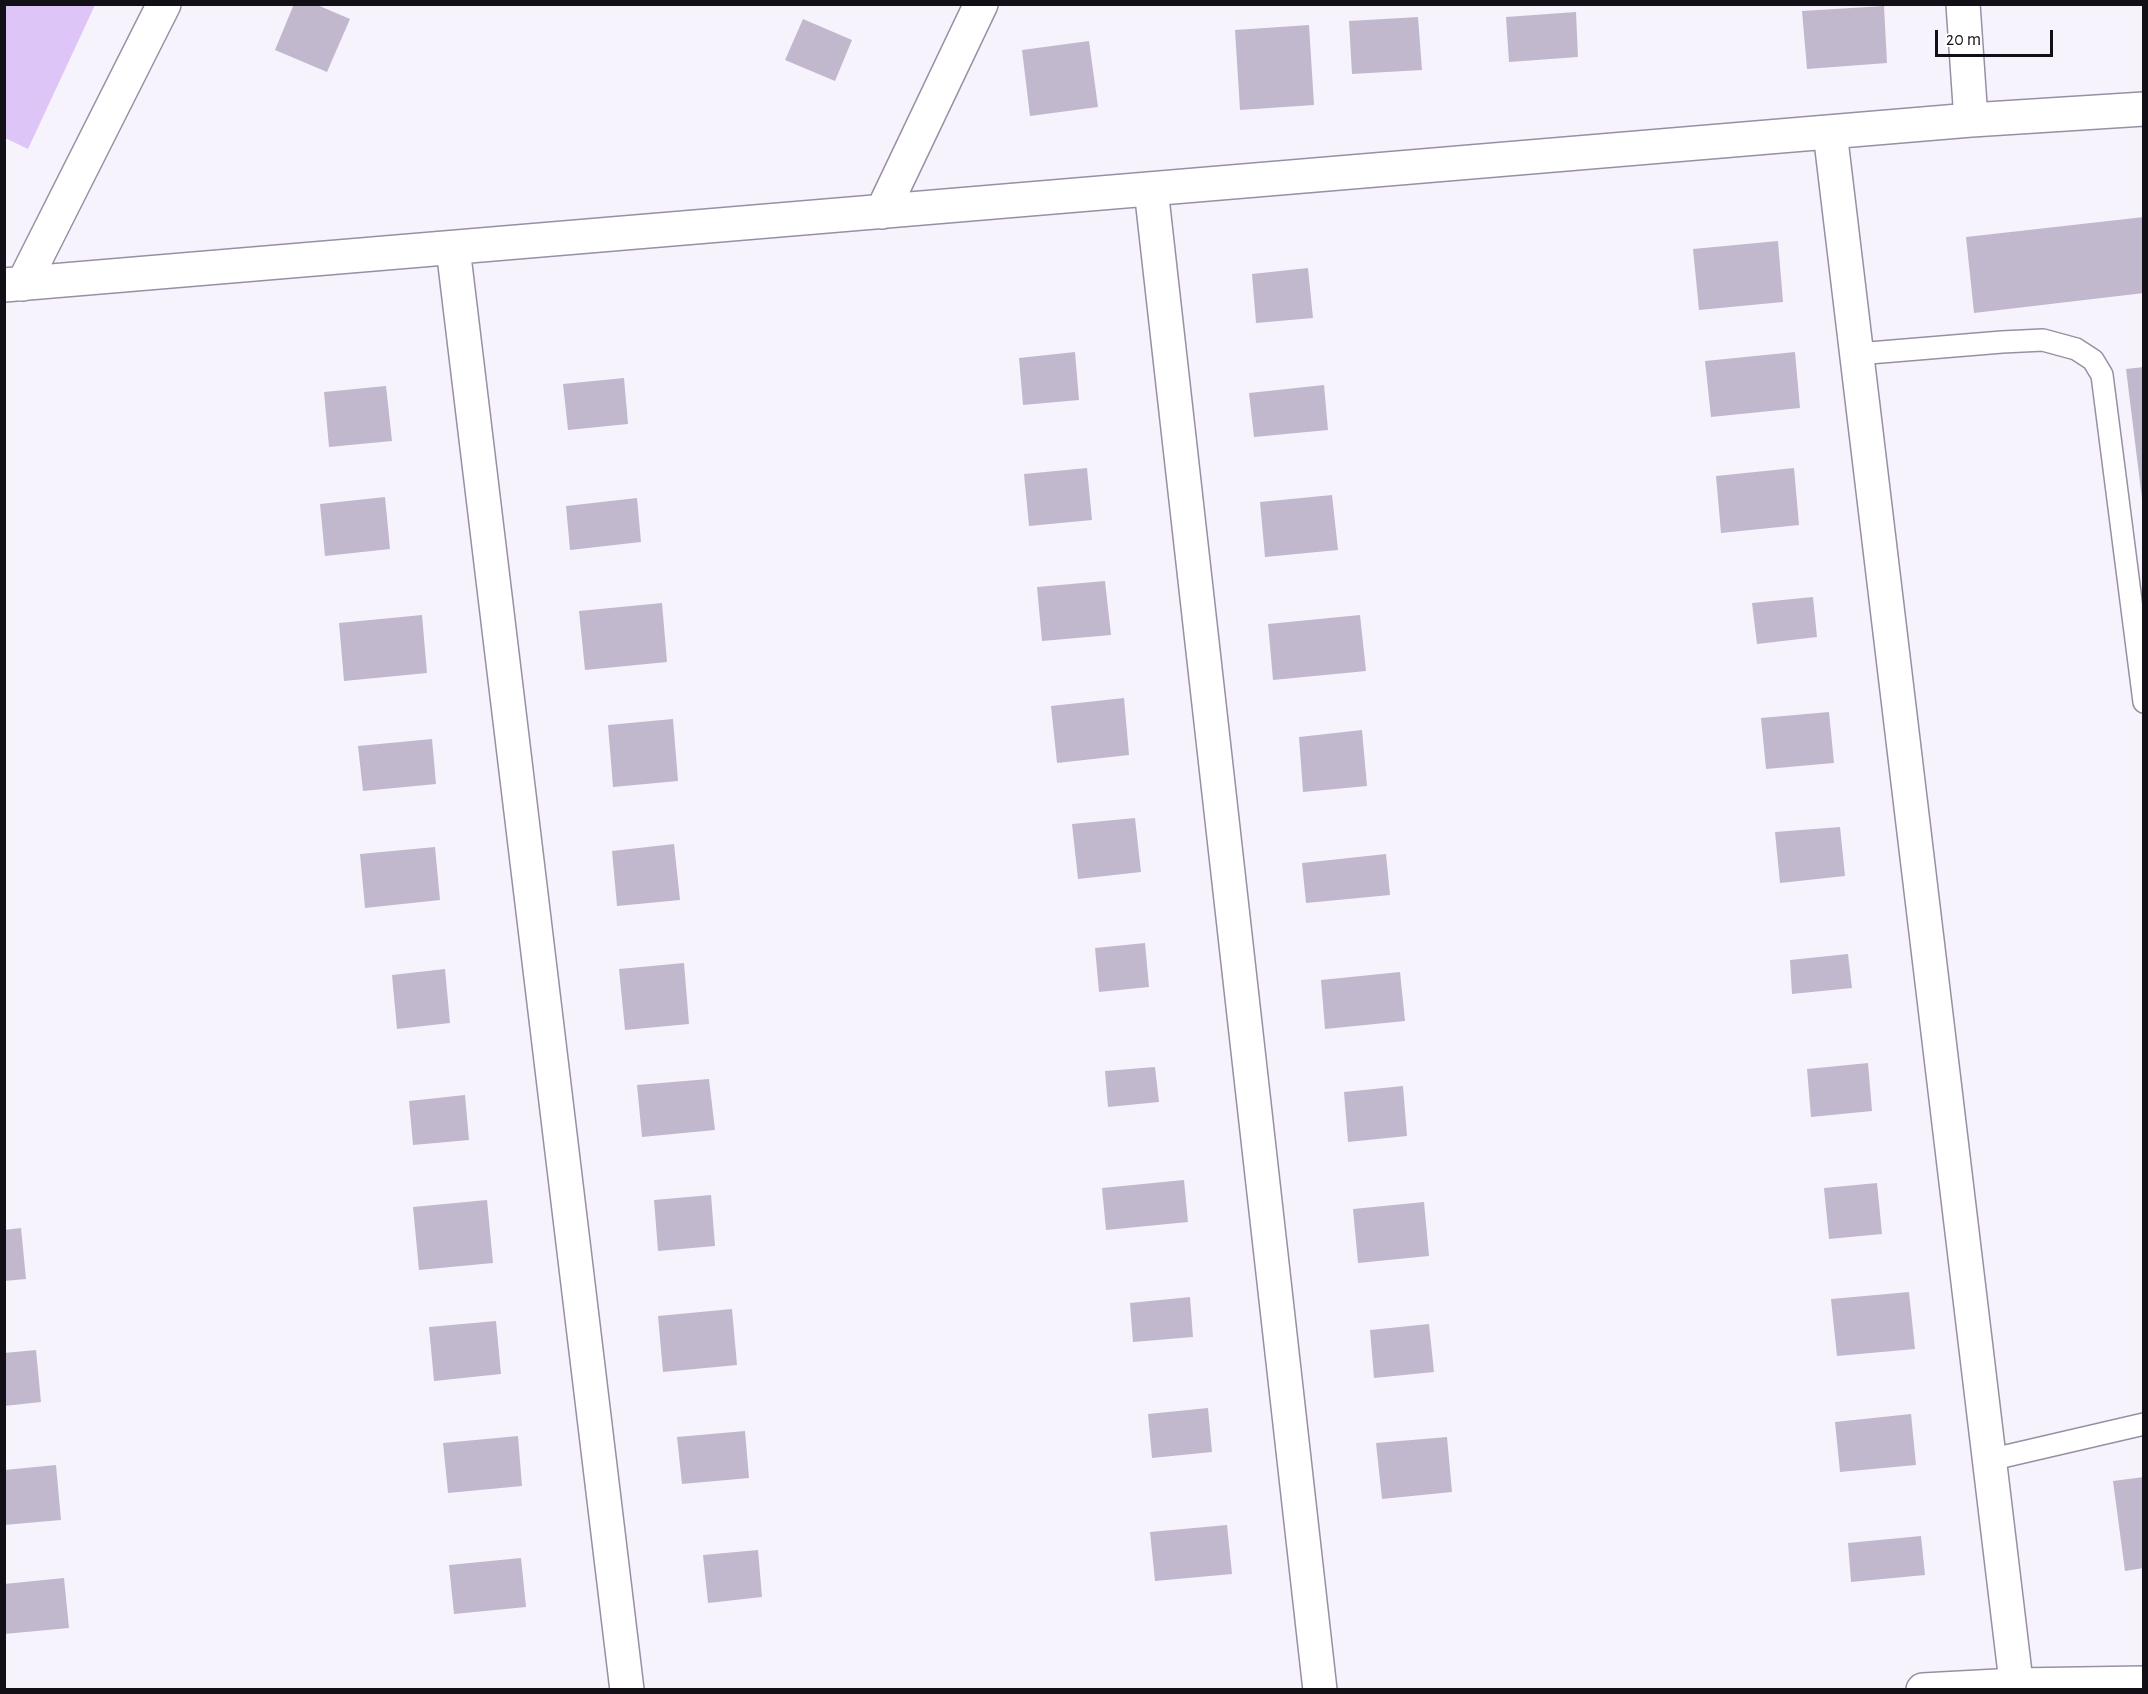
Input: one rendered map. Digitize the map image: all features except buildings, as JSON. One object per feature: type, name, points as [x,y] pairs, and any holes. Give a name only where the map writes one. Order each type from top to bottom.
[{"type":"street","points":[[14,284],[164,4]]},
{"type":"street","points":[[882,212],[981,4]]},
{"type":"street","points":[[1963,4],[1971,120]]},
{"type":"street","points":[[14,284],[1971,120],[2144,109]]},
{"type":"street","points":[[1830,132],[2016,1687]]},
{"type":"street","points":[[1151,189],[1320,1689]]},
{"type":"street","points":[[453,248],[627,1689]]},
{"type":"street","points":[[1923,1689],[2144,1683]]},
{"type":"lane","points":[[1857,354],[2043,340],[2076,349],[2093,360],[2102,375],[2144,702]]},
{"type":"lane","points":[[1989,1460],[2144,1424]]},
{"type":"shaded area","points":[[5,4],[95,5],[28,149],[5,138]]}]
